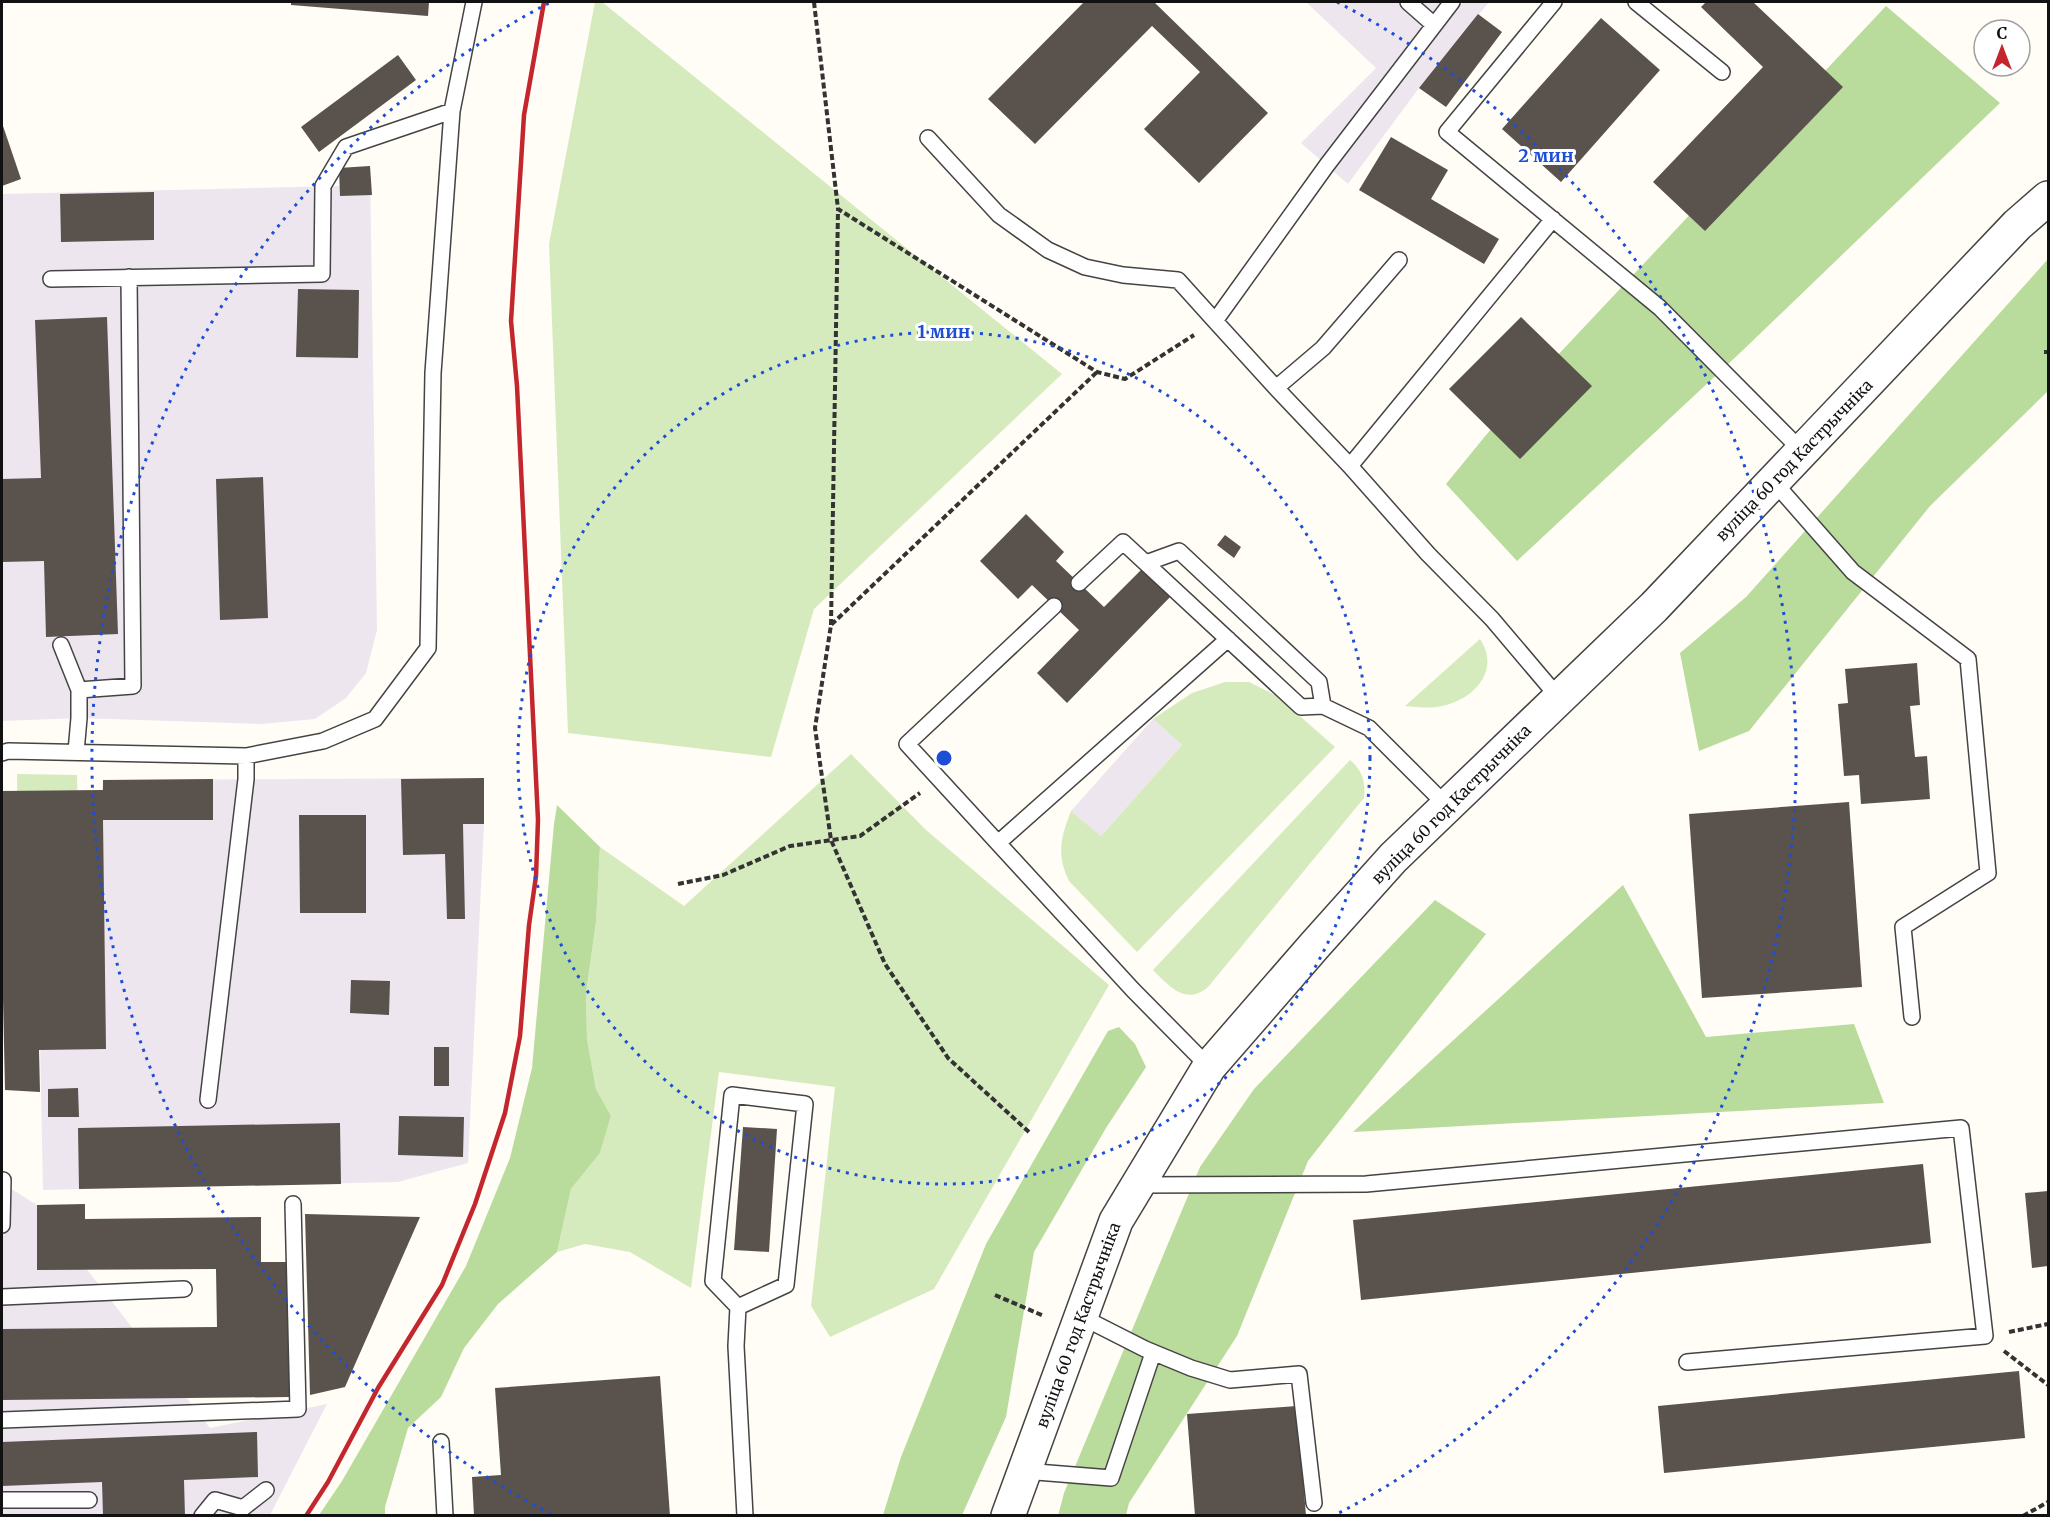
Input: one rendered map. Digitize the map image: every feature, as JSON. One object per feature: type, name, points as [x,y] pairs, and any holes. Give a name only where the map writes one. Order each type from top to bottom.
[{"type":"street","name":"вуліца 60 год Кастрычніка","points":[[1008,1515],[1116,1221],[1209,1067],[1393,858],[1654,607],[2017,225],[2049,198]]},
{"type":"lane","points":[[2,753],[76,752],[246,756],[323,741],[375,719],[428,648],[433,373],[452,111],[474,2]]},
{"type":"lane","points":[[1408,2],[1433,24]]},
{"type":"lane","points":[[1215,321],[1327,165],[1452,2]]},
{"type":"lane","points":[[1554,2],[1447,132],[1660,308],[1803,452]]},
{"type":"lane","points":[[1636,2],[1722,72]]},
{"type":"lane","points":[[51,279],[322,274],[323,186],[345,147],[452,111]]},
{"type":"lane","points":[[928,138],[999,215],[1048,250],[1085,267],[1123,275],[1178,280],[1428,554],[1492,619],[1559,698]]},
{"type":"lane","points":[[1350,466],[1553,219]]},
{"type":"lane","points":[[1276,388],[1323,348],[1399,260]]},
{"type":"lane","points":[[78,690],[133,686],[129,278]]},
{"type":"lane","points":[[1773,481],[1853,572],[1968,659],[1988,873],[1903,927],[1912,1017]]},
{"type":"lane","points":[[1079,583],[1123,542],[1301,707],[1323,706],[1369,728],[1446,805]]},
{"type":"lane","points":[[1146,563],[1179,551],[1319,682],[1323,706]]},
{"type":"lane","points":[[1054,606],[907,744],[1133,990],[1209,1067]]},
{"type":"lane","points":[[998,843],[1228,639]]},
{"type":"lane","points":[[61,645],[78,690],[79,718],[76,752]]},
{"type":"lane","points":[[208,1100],[246,779],[246,756]]},
{"type":"lane","points":[[738,1307],[786,1285],[805,1104],[732,1095],[713,1281],[738,1307],[736,1346],[746,1515]]},
{"type":"lane","points":[[1137,1185],[1366,1184],[1961,1128],[1985,1336],[1687,1362]]},
{"type":"lane","points":[[2,1180],[2,1225]]},
{"type":"lane","points":[[2,1420],[298,1408],[293,1204]]},
{"type":"lane","points":[[2,1297],[184,1289]]},
{"type":"lane","points":[[1078,1323],[1191,1368],[1230,1380],[1299,1374],[1314,1503]]},
{"type":"lane","points":[[1024,1471],[1111,1478],[1153,1353]]},
{"type":"lane","points":[[441,1442],[445,1515]]},
{"type":"lane","points":[[202,1515],[215,1500],[243,1508],[266,1490]]},
{"type":"lane","points":[[2,1500],[89,1500]]},
{"type":"path","points":[[814,2],[838,209],[831,625]]},
{"type":"path","points":[[838,209],[1097,372],[1125,379],[1215,321]]},
{"type":"path","points":[[678,884],[723,875],[790,846],[860,836],[939,779]]},
{"type":"path","points":[[995,1295],[1078,1323]]},
{"type":"path","points":[[1985,1336],[2049,1324]]},
{"type":"path","points":[[1985,1336],[2049,1384]]},
{"type":"path","points":[[2023,1515],[2049,1502]]},
{"type":"shaded area","points":[[1306,2],[1489,2],[1419,88],[1348,184],[1301,143],[1376,68]]},
{"type":"shaded area","points":[[370,166],[377,630],[366,673],[346,698],[315,719],[261,724],[79,718],[2,721],[2,194],[340,186],[339,168]]},
{"type":"shaded area","points":[[1153,719],[1182,745],[1101,836],[1071,811]]},
{"type":"shaded area","points":[[484,778],[484,824],[468,1163],[398,1182],[43,1190],[35,791],[102,790],[103,780]]},
{"type":"shaded area","points":[[2,1183],[37,1205],[210,1428],[327,1404],[270,1515],[2,1515]]},
{"type":"green space","points":[[595,2],[602,2],[1062,374],[814,609],[771,757],[568,733],[549,244]]},
{"type":"green space","points":[[1886,6],[2000,103],[1741,352],[1517,561],[1446,484],[1509,407]]},
{"type":"green space","points":[[2048,259],[2048,391],[1930,506],[1749,731],[1699,751],[1680,653],[1746,597]]},
{"type":"green space","points":[[1480,639],[1486,651],[1486,672],[1474,690],[1454,703],[1442,706],[1428,708],[1405,706]]},
{"type":"green space","points":[[1225,682],[1249,682],[1277,696],[1335,747],[1137,952],[1069,881],[1061,854],[1065,829],[1071,811],[1101,836],[1182,745],[1153,719],[1192,693]]},
{"type":"green space","points":[[851,754],[926,830],[1109,985],[934,1289],[830,1337],[811,1306],[835,1087],[719,1072],[691,1288],[630,1252],[585,1244],[557,1252],[571,1189],[600,1153],[611,1116],[596,1089],[587,1039],[586,993],[596,922],[600,847],[684,906]]},
{"type":"green space","points":[[1350,760],[1358,768],[1362,777],[1364,798],[1208,987],[1192,995],[1178,992],[1165,982],[1153,970]]},
{"type":"green space","points":[[17,774],[77,775],[79,865],[18,867]]},
{"type":"green space","points":[[557,805],[600,847],[596,922],[586,993],[587,1039],[596,1089],[611,1116],[600,1153],[571,1189],[557,1252],[498,1304],[464,1348],[441,1397],[408,1428],[385,1507],[385,1515],[319,1515],[342,1481],[466,1266],[510,1158],[532,1068]]},
{"type":"green space","points":[[1623,885],[1706,1037],[1854,1024],[1884,1103],[1353,1132]]},
{"type":"green space","points":[[1435,900],[1486,934],[1308,1161],[1237,1336],[1129,1503],[1126,1515],[1058,1516],[1064,1493],[1200,1167],[1254,1089]]},
{"type":"green space","points":[[1119,1027],[1135,1044],[1146,1067],[1106,1128],[1034,1252],[1006,1417],[962,1515],[883,1515],[901,1457],[986,1244],[1108,1031]]},
{"type":"building","points":[[291,2],[429,2],[428,16],[291,5]]},
{"type":"building","points":[[1084,2],[1154,2],[1268,113],[1199,183],[1144,129],[1200,72],[1152,26],[1035,144],[988,99]]},
{"type":"building","points":[[1706,2],[1753,2],[1843,87],[1705,231],[1653,182],[1763,67],[1701,7]]},
{"type":"building","points":[[1478,14],[1502,32],[1446,107],[1419,88]]},
{"type":"building","points":[[1601,18],[1660,70],[1561,182],[1502,129]]},
{"type":"building","points":[[398,55],[416,80],[319,152],[301,127]]},
{"type":"building","points":[[2,123],[21,179],[2,186]]},
{"type":"building","points":[[1391,137],[1448,170],[1431,199],[1499,239],[1484,264],[1359,190]]},
{"type":"building","points":[[370,166],[372,195],[340,196],[339,168]]},
{"type":"building","points":[[154,192],[154,240],[61,242],[60,194]]},
{"type":"building","points":[[298,289],[359,290],[358,358],[296,357]]},
{"type":"building","points":[[107,317],[118,634],[46,637],[44,561],[2,562],[2,479],[41,478],[35,320]]},
{"type":"building","points":[[1521,317],[1592,386],[1520,459],[1449,389]]},
{"type":"building","points":[[263,477],[268,618],[220,620],[216,479]]},
{"type":"building","points":[[1026,514],[1064,552],[1056,561],[1104,607],[1144,567],[1173,594],[1067,703],[1037,673],[1079,630],[1032,585],[1018,599],[980,561]]},
{"type":"building","points":[[1225,535],[1241,547],[1234,558],[1217,545]]},
{"type":"building","points":[[1917,663],[1920,705],[1910,706],[1915,757],[1927,756],[1930,799],[1861,804],[1859,775],[1844,776],[1838,704],[1848,703],[1845,669]]},
{"type":"building","points":[[484,778],[484,824],[463,824],[465,919],[447,919],[445,854],[403,855],[401,779]]},
{"type":"building","points":[[213,779],[213,820],[103,820],[106,1049],[39,1050],[40,1092],[5,1090],[2,791],[103,790],[103,780]]},
{"type":"building","points":[[1849,802],[1862,987],[1702,998],[1689,814]]},
{"type":"building","points":[[299,815],[366,815],[366,913],[300,913]]},
{"type":"building","points":[[351,980],[390,981],[389,1015],[350,1013]]},
{"type":"building","points":[[434,1047],[449,1047],[449,1086],[434,1086]]},
{"type":"building","points":[[78,1088],[79,1117],[48,1117],[48,1089]]},
{"type":"building","points":[[399,1116],[464,1117],[463,1157],[398,1155]]},
{"type":"building","points":[[340,1123],[341,1184],[79,1189],[78,1128]]},
{"type":"building","points":[[743,1127],[777,1129],[769,1252],[734,1250]]},
{"type":"building","points":[[1923,1164],[1931,1243],[1361,1300],[1353,1220]]},
{"type":"building","points":[[2048,1191],[2048,1266],[2032,1268],[2025,1193]]},
{"type":"building","points":[[85,1204],[85,1219],[261,1217],[261,1262],[288,1262],[290,1397],[2,1400],[2,1329],[217,1327],[216,1269],[37,1270],[37,1205]]},
{"type":"building","points":[[305,1214],[420,1217],[345,1387],[310,1395]]},
{"type":"building","points":[[2019,1371],[2025,1438],[1664,1473],[1658,1406]]},
{"type":"building","points":[[660,1376],[670,1516],[474,1516],[472,1477],[501,1475],[495,1388]]},
{"type":"building","points":[[1297,1406],[1306,1516],[1195,1516],[1187,1414]]},
{"type":"building","points":[[257,1432],[258,1477],[184,1480],[185,1516],[103,1516],[102,1482],[2,1486],[2,1442]]},
{"type":"railway","points":[[306,1516],[328,1482],[378,1388],[442,1285],[475,1204],[505,1113],[520,1036],[529,925],[536,876],[538,820],[517,386],[511,321],[524,115],[544,2]]}]
